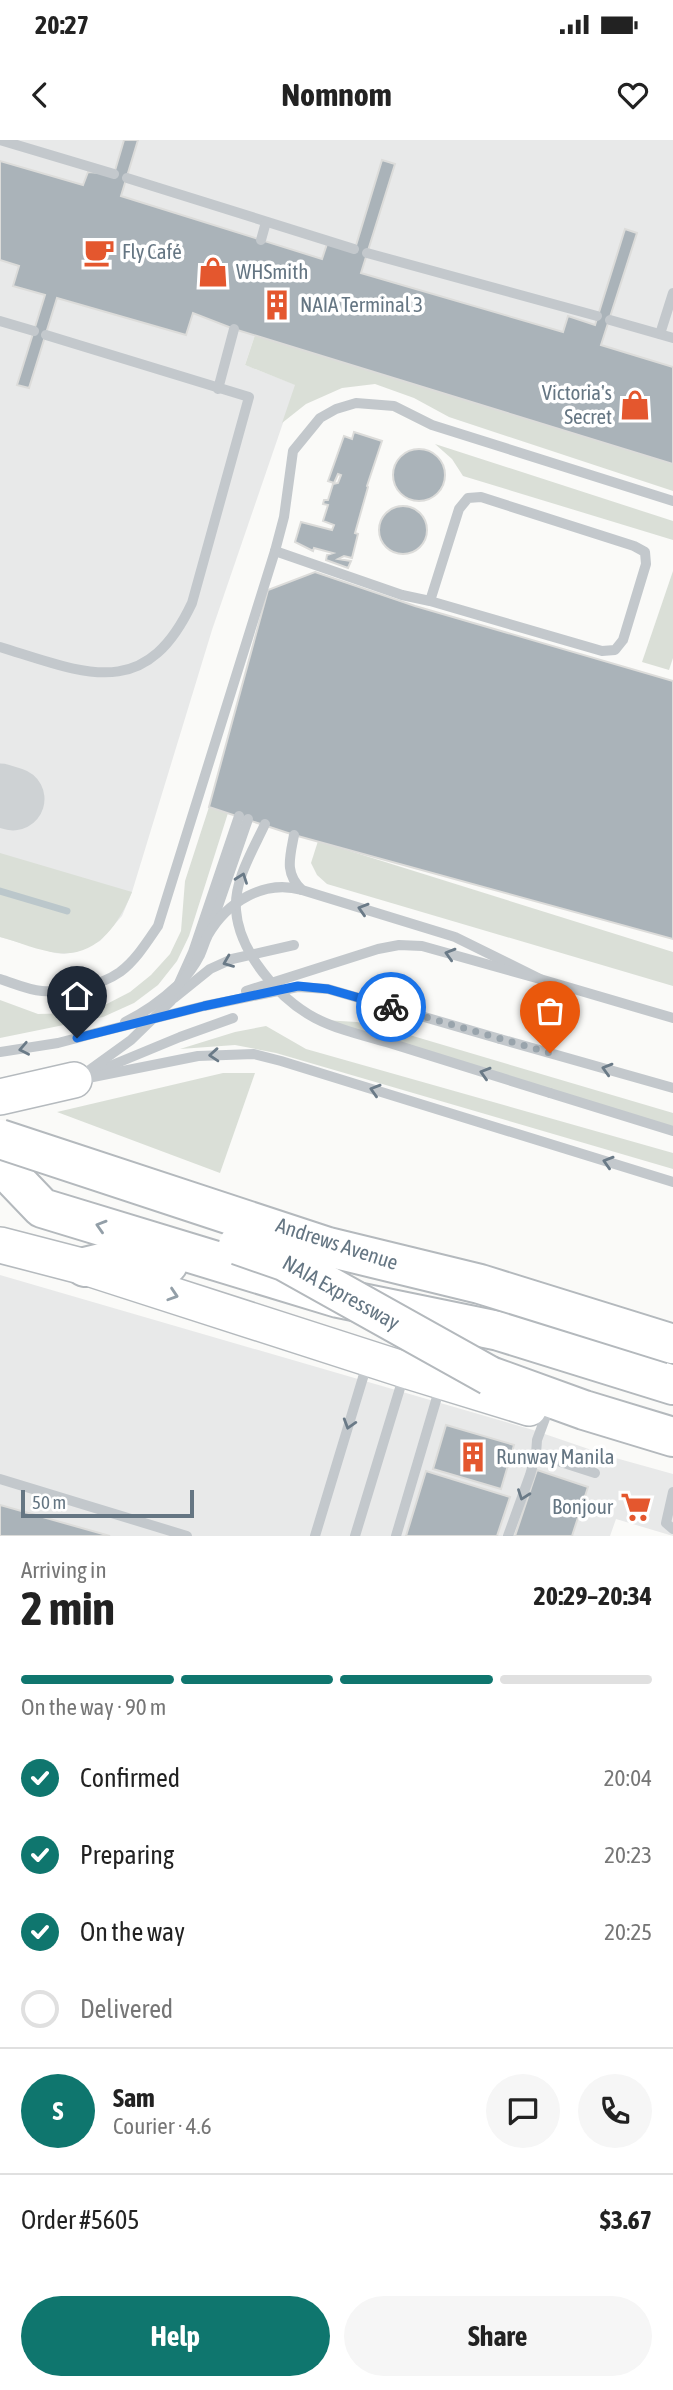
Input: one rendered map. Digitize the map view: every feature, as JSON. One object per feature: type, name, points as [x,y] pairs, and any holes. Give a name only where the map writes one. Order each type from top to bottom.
[{"type":"highway","name":"NAIA Expressway","points":[[0,1136],[328,1247],[480,1284],[673,1344]]},
{"type":"highway","name":"NAIA Expressway","points":[[0,1165],[284,1261],[490,1376],[584,1410],[673,1437]]},
{"type":"highway","points":[[0,1165],[42,1208],[338,1298],[673,1385]]},
{"type":"highway","points":[[85,1267],[130,1256],[219,1276],[271,1295],[373,1325],[496,1340],[673,1406]]},
{"type":"main road","points":[[0,1097],[74,1080]]},
{"type":"main road","name":"Andrews Avenue","points":[[0,1136],[673,1354]]},
{"type":"main road","points":[[0,1245],[85,1267],[369,1359],[673,1452]]},
{"type":"lane","points":[[0,140],[114,174]]},
{"type":"lane","points":[[127,178],[354,249]]},
{"type":"lane","points":[[261,240],[266,222]]},
{"type":"lane","points":[[367,253],[597,316]]},
{"type":"lane","points":[[660,334],[673,293]]},
{"type":"lane","points":[[610,320],[673,338]]},
{"type":"lane","points":[[0,321],[33,331]]},
{"type":"lane","points":[[218,389],[234,329]]},
{"type":"lane","points":[[0,646],[64,668],[105,672],[118,671],[148,661],[167,645],[179,629],[192,602],[248,397],[46,335]]},
{"type":"lane","points":[[0,979],[39,991],[64,990],[93,983],[120,972],[148,942],[158,926],[275,551],[284,517],[293,451],[320,418],[336,409],[356,403],[394,406],[432,425],[673,500]]},
{"type":"lane","points":[[275,551],[401,595],[602,651],[615,650],[623,639],[646,564],[645,552],[635,546],[481,497],[468,498],[459,509],[430,601]]},
{"type":"lane","points":[[96,1033],[129,1020],[157,1002],[178,984],[199,957],[209,934],[243,818],[193,951],[171,1000]]},
{"type":"lane","points":[[265,824],[238,887],[236,908],[247,945],[280,993],[317,1019],[673,1131]]},
{"type":"lane","points":[[295,835],[288,867],[294,883],[302,890]]},
{"type":"lane","points":[[209,934],[230,909],[250,894],[280,886],[302,890],[454,937],[540,979]]},
{"type":"lane","points":[[74,1080],[131,1040],[171,1000],[210,969],[232,959],[294,945]]},
{"type":"lane","points":[[204,1006],[354,956],[399,946],[422,946],[673,1018]]},
{"type":"lane","points":[[0,1052],[58,1043],[204,1006],[298,986],[328,989],[673,1088]]},
{"type":"lane","points":[[74,1080],[233,1018]]},
{"type":"lane","points":[[74,1080],[198,1056],[254,1054],[673,1182]]},
{"type":"lane","points":[[315,1536],[369,1359]]},
{"type":"lane","points":[[355,1536],[405,1370]]},
{"type":"lane","points":[[396,1536],[441,1381]]},
{"type":"lane","points":[[508,1536],[547,1413]]},
{"type":"lane","points":[[536,1454],[595,1473]]},
{"type":"lane","points":[[0,1479],[187,1536]]},
{"type":"lane","points":[[673,1492],[666,1523],[673,1529]]},
{"type":"shaded area","points":[[0,140],[673,140],[673,464],[255,335],[245,365],[296,385],[212,630],[132,892],[122,916],[100,941],[76,952],[64,954],[0,937]]},
{"type":"shaded area","points":[[255,335],[673,464],[673,491],[449,417],[414,398],[375,384],[342,388],[306,404],[282,423],[295,385],[245,365]]},
{"type":"shaded area","points":[[435,444],[673,521],[673,540],[463,476],[452,459]]},
{"type":"shaded area","points":[[673,571],[673,658],[669,670],[642,662]]},
{"type":"shaded area","points":[[209,807],[228,813],[189,936],[177,961],[158,985],[134,1003],[103,1017],[0,1038],[0,1000],[38,1014],[75,1013],[99,1008],[130,992],[151,975],[170,954],[181,931],[185,881]]},
{"type":"shaded area","points":[[318,841],[673,952],[673,986],[327,884],[317,875],[311,863]]},
{"type":"shaded area","points":[[0,853],[132,892],[113,926],[95,944],[72,953],[36,948],[0,937]]},
{"type":"shaded area","points":[[323,1020],[357,1022],[396,1031],[673,1113],[673,1127]]},
{"type":"shaded area","points":[[266,1026],[306,1049],[673,1153],[673,1169],[276,1053],[235,1045],[180,1049],[235,1032]]},
{"type":"shaded area","points":[[223,1073],[255,1073],[220,1173],[57,1112]]},
{"type":"shaded area","points":[[0,1275],[533,1430],[673,1474],[673,1536],[616,1519],[610,1536],[0,1536]]},
{"type":"building","name":"NAIA Terminal 3","points":[[124,140],[138,140],[121,196],[322,259],[327,244],[354,252],[382,160],[395,164],[361,273],[563,332],[568,316],[595,325],[625,229],[637,233],[601,345],[673,367],[673,464],[234,329],[193,313],[186,335],[57,298],[29,388],[17,385],[45,295],[13,286],[19,266],[0,260],[0,161],[83,185],[88,172],[114,174]]},
{"type":"building","points":[[354,432],[382,441],[367,486],[355,533],[358,534],[352,558],[344,556],[338,559],[351,561],[348,568],[326,560],[327,555],[333,553],[314,548],[313,551],[295,542],[301,522],[332,530],[334,525],[323,521],[328,505],[323,504],[324,500],[328,500],[333,484],[338,483],[341,475],[338,474],[334,483],[328,481],[344,436],[352,439]]},
{"type":"building","points":[[419,449],[429,451],[437,457],[443,465],[443,485],[437,493],[429,499],[419,501],[409,499],[401,493],[395,485],[393,475],[395,465],[401,457],[409,451]]},
{"type":"building","points":[[403,506],[420,513],[427,530],[420,547],[403,554],[386,547],[379,530],[386,513]]},
{"type":"building","points":[[315,572],[415,606],[673,681],[673,939],[294,835],[209,807],[268,590]]},
{"type":"building","name":"Runway Manila","points":[[446,1425],[514,1445],[501,1489],[433,1469]]},
{"type":"building","points":[[537,1470],[588,1487],[572,1536],[515,1536]]},
{"type":"building","points":[[426,1471],[510,1497],[497,1536],[406,1536]]},
{"type":"building","points":[[0,1505],[110,1536],[0,1536]]},
{"type":"waterway","points":[[0,891],[67,911]]},
{"type":"taxiway","points":[[0,795],[13,799]]},
{"type":"way so far","points":[[391,1007],[550,1053]]},
{"type":"place","name":"Fly Café","points":[[99,252]]},
{"type":"place","name":"WHSmith","points":[[213,272]]},
{"type":"place","name":"NAIA Terminal 3","points":[[277,305]]},
{"type":"place","name":"Victoria's Secret","points":[[635,405]]},
{"type":"place","name":"Runway Manila","points":[[473,1457]]},
{"type":"place","name":"Bonjour","points":[[636,1507]]},
{"type":"route","points":[[77,1038],[298,986],[328,989],[391,1007]]}]
